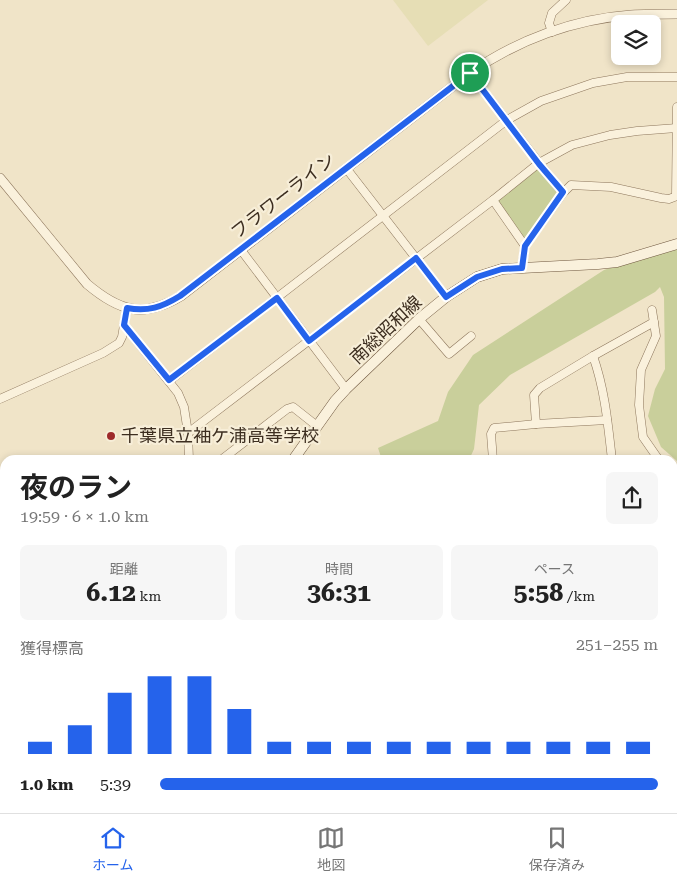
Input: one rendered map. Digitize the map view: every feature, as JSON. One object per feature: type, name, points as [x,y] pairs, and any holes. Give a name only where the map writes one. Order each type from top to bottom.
[{"type":"main road","name":"南総昭和線","points":[[297,455],[335,401],[346,389],[420,319],[446,297],[477,277],[502,269],[617,262],[677,244]]},
{"type":"street","points":[[552,32],[549,23],[552,13],[566,0]]},
{"type":"street","name":"フラワーライン","points":[[0,178],[87,284],[106,299],[127,308],[145,310],[160,307],[180,296],[470,73],[502,52],[552,32],[582,23],[631,15],[677,14]]},
{"type":"street","points":[[470,73],[539,164],[563,192]]},
{"type":"street","points":[[169,380],[507,120],[542,101],[592,83],[627,77],[677,77]]},
{"type":"street","points":[[522,268],[525,246],[563,192],[571,185],[611,187],[669,199],[676,196],[677,107]]},
{"type":"street","points":[[188,433],[539,164],[572,145],[591,140],[637,131],[677,128]]},
{"type":"street","points":[[346,168],[446,297]]},
{"type":"street","points":[[493,200],[525,246]]},
{"type":"street","points":[[240,250],[346,389]]},
{"type":"street","points":[[0,399],[103,353],[118,343],[122,337],[127,308]]},
{"type":"street","points":[[652,310],[656,336],[641,370],[639,405],[644,437],[655,455]]},
{"type":"street","points":[[420,319],[449,354],[471,336]]},
{"type":"street","points":[[536,424],[534,395],[540,388],[654,322]]},
{"type":"street","points":[[124,325],[178,393],[184,407],[189,455]]},
{"type":"street","points":[[593,356],[600,376],[611,455]]},
{"type":"street","points":[[227,455],[287,409],[293,407],[317,426]]},
{"type":"street","points":[[493,455],[491,434],[494,428],[607,420]]},
{"type":"shaded area","points":[[393,0],[488,0],[428,46]]},
{"type":"green space","points":[[539,168],[559,193],[525,240],[498,201]]},
{"type":"green space","points":[[677,245],[677,455],[670,455],[661,447],[648,416],[655,389],[665,369],[664,297],[660,287],[655,292],[510,375],[479,405],[474,449],[471,455],[380,455],[378,448],[438,421],[448,392],[473,355],[604,270]]},
{"type":"place","name":"千葉県立袖ケ浦高等学校","points":[[111,436]]},
{"type":"route","points":[[470,73],[539,164],[563,192],[525,246],[522,268],[502,269],[477,277],[446,297],[416,258],[309,341],[277,298],[169,380],[124,325],[127,308],[145,310],[160,307],[180,296],[470,73]]}]
